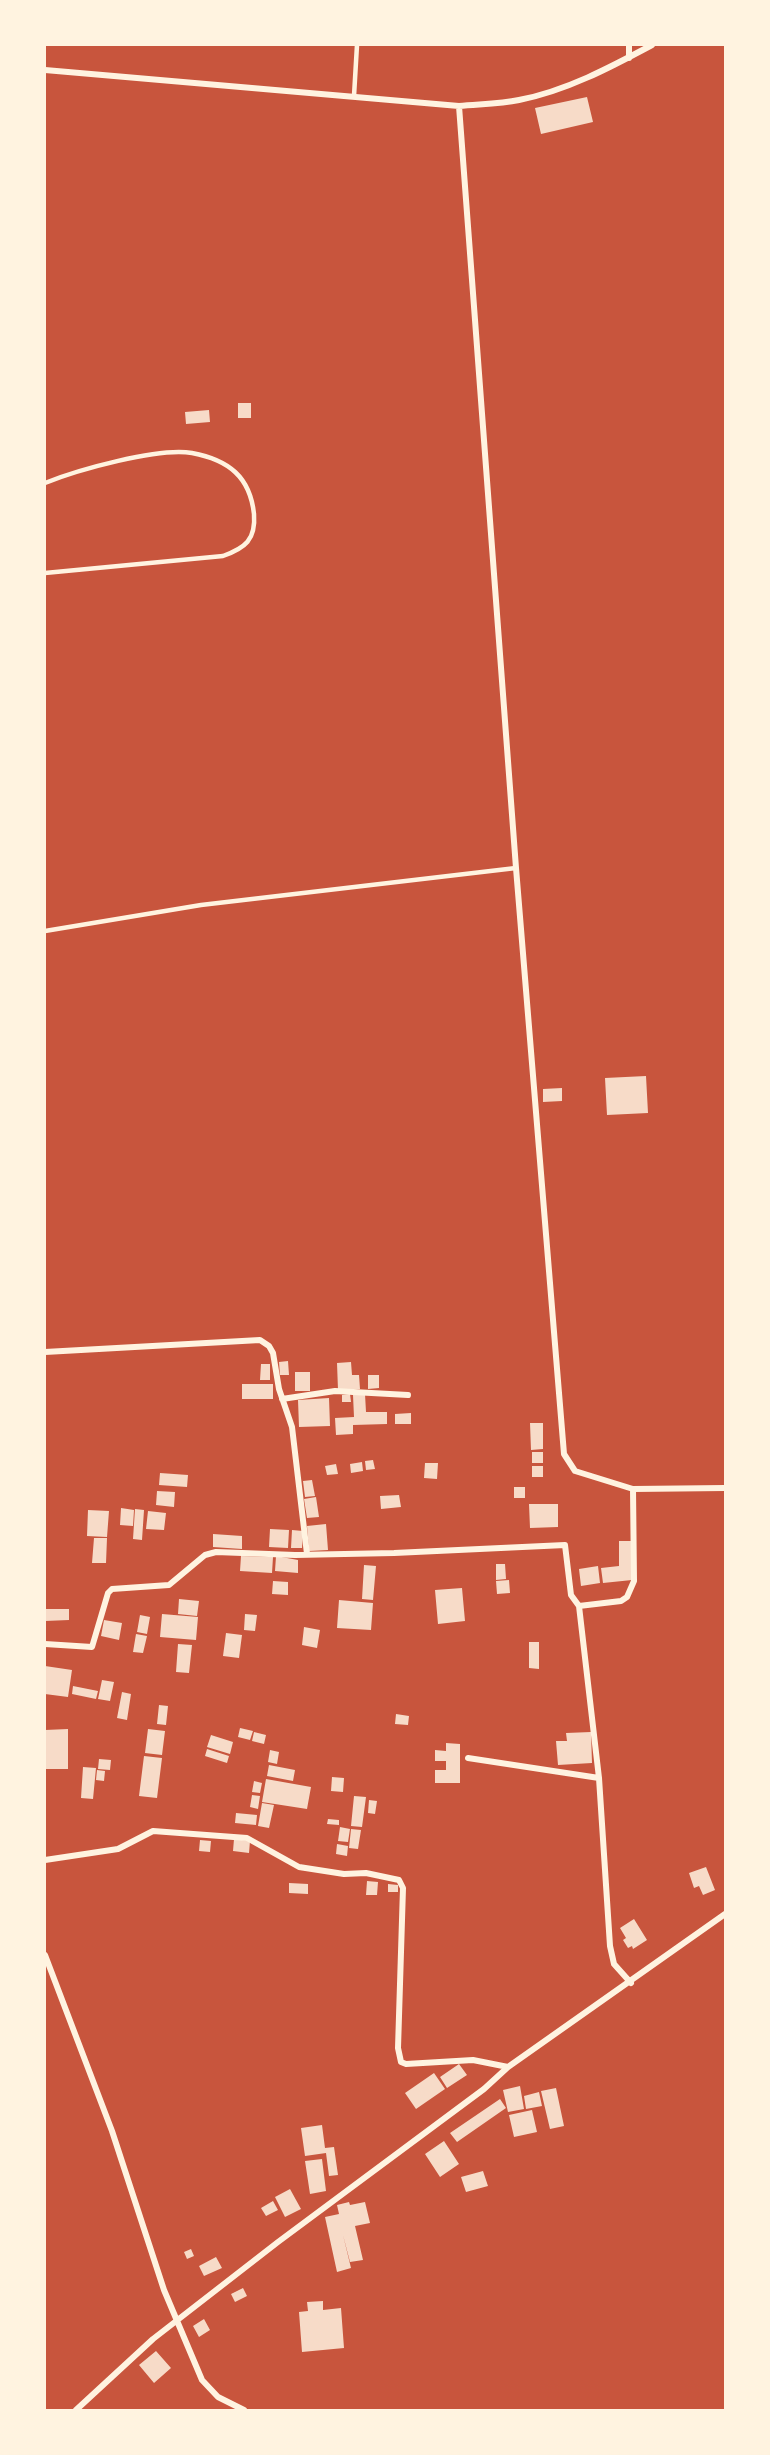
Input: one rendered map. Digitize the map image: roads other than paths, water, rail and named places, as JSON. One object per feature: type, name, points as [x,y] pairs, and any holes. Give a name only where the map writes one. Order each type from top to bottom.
[{"type":"street","points":[[629,45],[629,58]]},
{"type":"street","points":[[45,70],[459,106],[519,100],[548,92],[629,58],[652,45]]},
{"type":"street","points":[[459,106],[516,868],[564,1454],[575,1471],[633,1489],[725,1488]]},
{"type":"street","points":[[45,1352],[260,1340],[270,1346],[294,1441],[307,1554]]},
{"type":"street","points":[[282,1399],[343,1391],[408,1395]]},
{"type":"street","points":[[579,1606],[621,1601],[627,1597],[634,1581],[633,1489]]},
{"type":"street","points":[[45,1644],[92,1647],[108,1593],[112,1589],[169,1584],[210,1552],[307,1554],[565,1545],[571,1595],[579,1606],[599,1778],[610,1946],[614,1964],[631,1983]]},
{"type":"street","points":[[468,1758],[599,1778]]},
{"type":"street","points":[[45,1860],[118,1849],[153,1831],[247,1838],[299,1867],[344,1874],[366,1873],[399,1880],[403,1888],[398,2048],[401,2062],[406,2064],[473,2060],[508,2067]]},
{"type":"street","points":[[76,2410],[153,2339],[484,2089],[508,2067],[631,1983],[725,1914]]},
{"type":"street","points":[[45,1955],[112,2131],[146,2239],[176,2322],[202,2380],[218,2397],[244,2410]]},
{"type":"lane","points":[[354,96],[357,45]]},
{"type":"lane","points":[[45,483],[140,456],[163,452],[191,453],[214,459],[230,467],[246,482],[252,494],[255,524],[252,539],[242,549],[223,556],[45,573]]},
{"type":"lane","points":[[45,932],[201,905],[516,868]]}]
